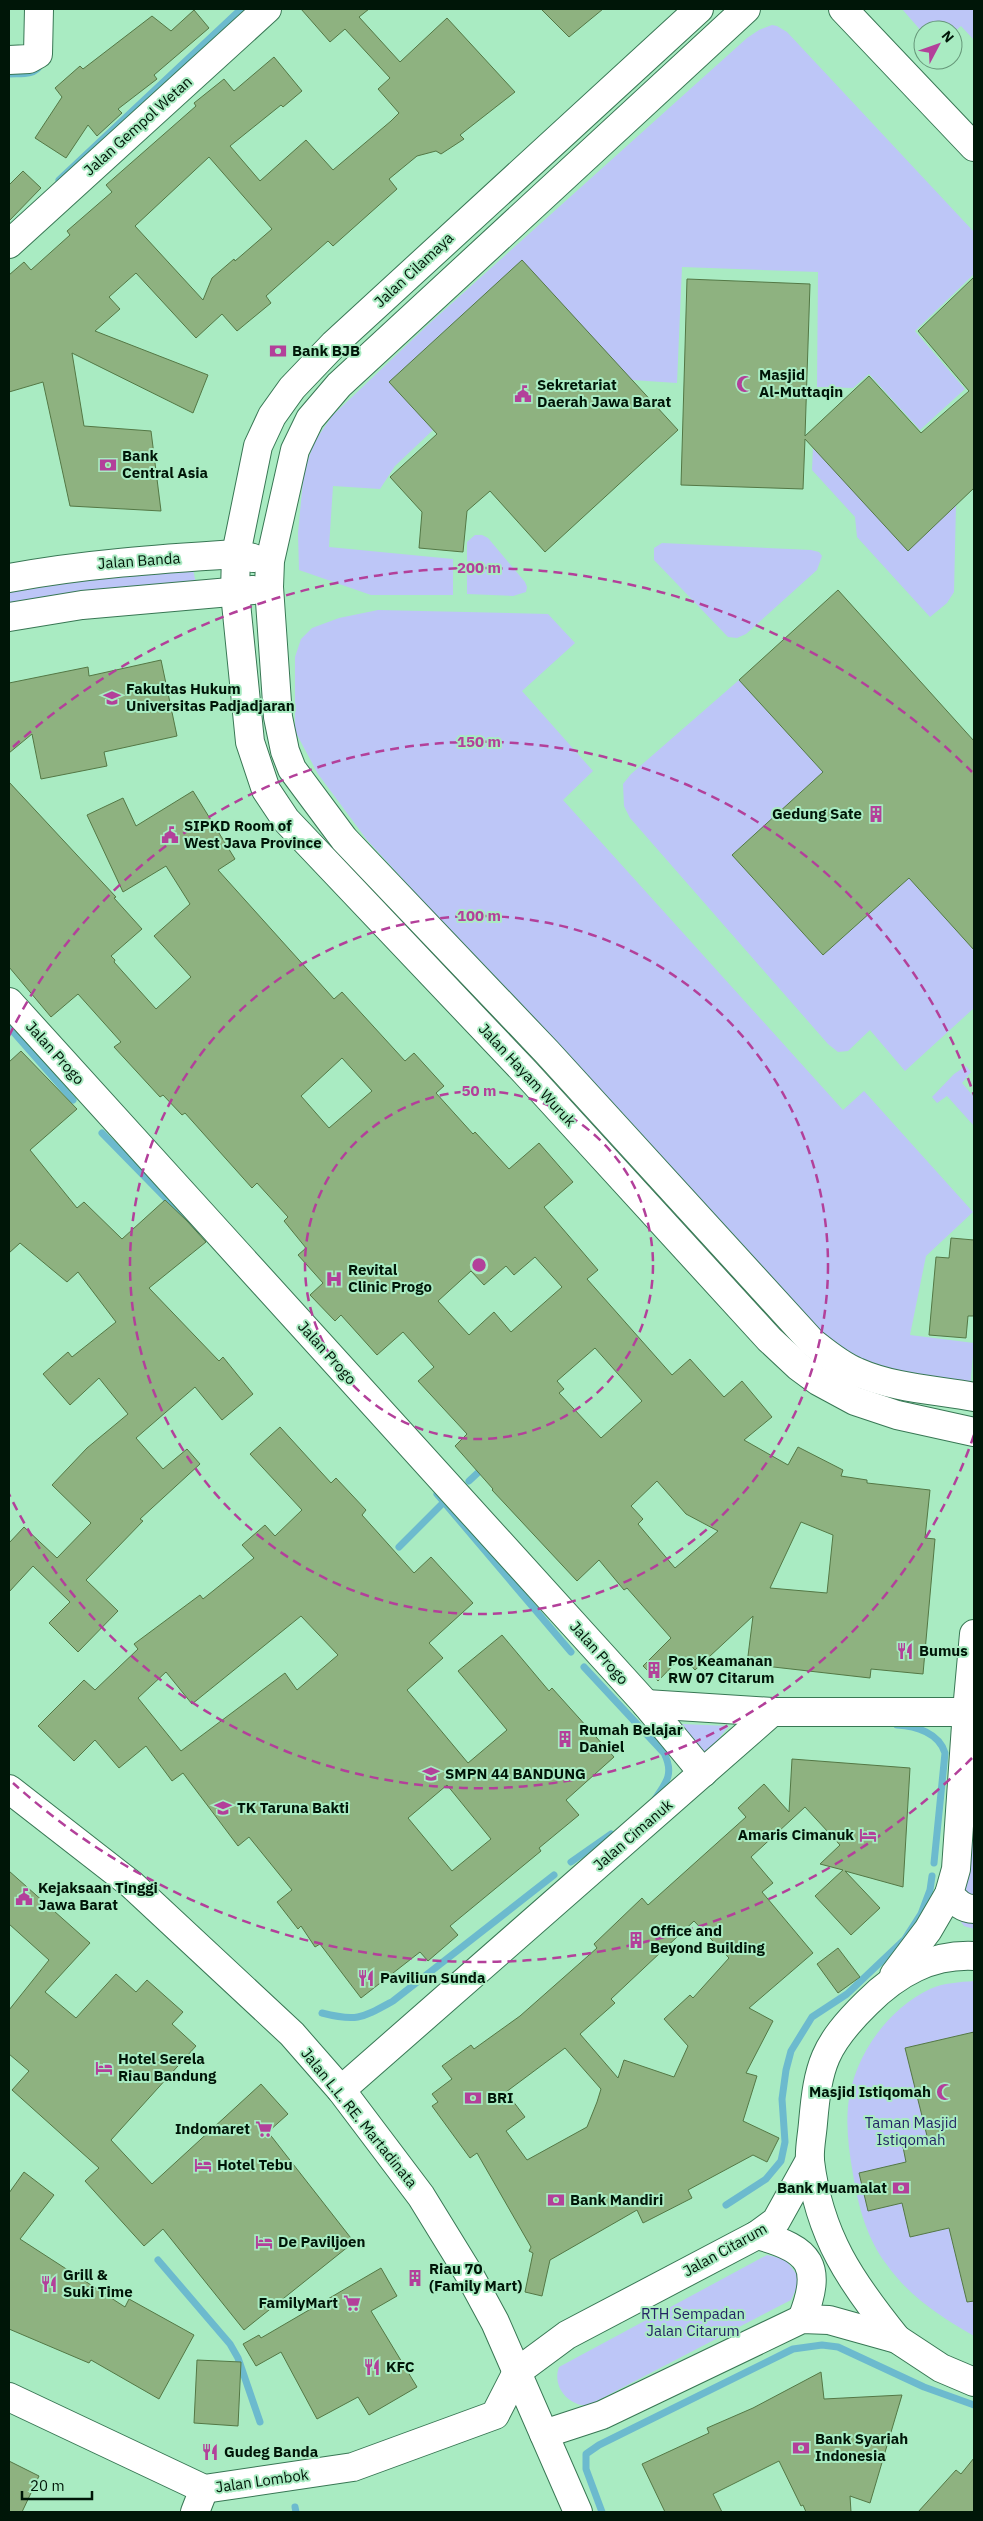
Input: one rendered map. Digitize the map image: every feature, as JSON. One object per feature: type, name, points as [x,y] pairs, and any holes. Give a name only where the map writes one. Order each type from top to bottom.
[{"type":"street","points":[[9,60],[33,58],[38,54],[39,9]]},
{"type":"street","name":"Jalan Gempol Wetan","points":[[9,244],[266,9]]},
{"type":"street","name":"Jalan Cilamaya","points":[[235,593],[236,554],[252,466],[258,446],[272,416],[292,388],[334,344],[699,9]]},
{"type":"street","points":[[9,617],[82,605],[235,593],[269,574],[295,450],[310,420],[339,385],[746,9]]},
{"type":"street","points":[[843,9],[974,147]]},
{"type":"street","points":[[334,344],[356,369]]},
{"type":"street","points":[[252,466],[288,477]]},
{"type":"street","name":"Jalan Banda","points":[[9,578],[86,565],[236,554],[269,574]]},
{"type":"street","name":"Jalan Hayam Wuruk","points":[[269,574],[278,717],[285,751],[301,784],[344,839],[547,1052],[812,1342],[832,1358],[855,1372],[880,1381],[974,1397]]},
{"type":"street","name":"Jalan Hayam Wuruk","points":[[235,593],[250,742],[266,790],[286,820],[525,1072],[769,1339],[818,1381],[855,1401],[889,1412],[974,1432]]},
{"type":"street","points":[[322,858],[344,839]]},
{"type":"street","name":"Jalan Progo","points":[[9,1002],[646,1704],[702,1774]]},
{"type":"street","points":[[525,1072],[547,1052]]},
{"type":"street","points":[[706,1269],[727,1249]]},
{"type":"street","points":[[897,2340],[859,2292],[835,2251],[820,2212],[810,2160],[815,2088],[823,2058],[852,2017],[889,1982],[928,1930],[949,1894],[956,1869],[970,1711],[974,1634]]},
{"type":"street","points":[[646,1704],[772,1712],[970,1711]]},
{"type":"street","name":"Jalan Cimanuk","points":[[341,2090],[772,1712]]},
{"type":"street","name":"Jalan L.L. RE. Martadinata","points":[[9,1789],[131,1884],[292,2034],[341,2090],[390,2152],[425,2202],[495,2322],[578,2512]]},
{"type":"street","points":[[949,1894],[958,1904],[974,1909]]},
{"type":"street","points":[[889,1982],[916,1965],[940,1959],[974,1956]]},
{"type":"street","name":"Jalan Citarum","points":[[517,2372],[567,2335],[757,2236],[776,2221],[810,2160]]},
{"type":"street","points":[[757,2236],[784,2243],[803,2255],[812,2276],[812,2294],[802,2319]]},
{"type":"street","points":[[517,2372],[495,2415],[544,2434],[602,2416],[802,2319],[829,2320],[897,2340],[941,2368],[974,2382]]},
{"type":"street","name":"Jalan Lombok","points":[[9,2397],[200,2501],[353,2467],[495,2415]]},
{"type":"green space","points":[[902,9],[974,9],[974,40],[963,28],[963,20],[913,20],[913,22]]},
{"type":"green space","points":[[772,25],[787,32],[974,232],[974,274],[915,331],[965,389],[920,430],[869,374],[853,388],[817,387],[818,272],[682,267],[677,383],[632,380],[521,261],[390,381],[433,430],[395,466],[380,489],[333,486],[329,547],[453,559],[453,595],[371,595],[299,570],[298,533],[304,470],[315,441],[332,416],[431,322],[747,38],[759,30]]},
{"type":"green space","points":[[813,447],[956,505],[954,592],[947,603],[930,617],[857,537],[855,517],[812,470]]},
{"type":"green space","points":[[475,535],[482,535],[488,538],[525,582],[526,592],[513,596],[467,594],[467,542]]},
{"type":"green space","points":[[662,543],[811,550],[819,552],[822,556],[817,570],[746,634],[737,638],[728,637],[654,560],[654,548]]},
{"type":"green space","points":[[193,569],[196,584],[9,607],[9,585]]},
{"type":"green space","points":[[378,610],[548,614],[575,643],[522,691],[593,771],[563,800],[843,1110],[864,1091],[973,1212],[926,1256],[910,1335],[974,1343],[970,1388],[854,1372],[367,840],[318,774],[295,731],[295,657],[301,639],[312,628],[339,618]]},
{"type":"green space","points":[[739,680],[823,772],[732,855],[823,955],[909,878],[974,950],[974,1008],[905,1071],[870,1030],[848,1051],[838,1052],[828,1044],[630,818],[624,806],[623,784],[631,774]]},
{"type":"green space","points":[[966,1066],[971,1072],[962,1083],[974,1097],[974,1126],[947,1096],[937,1103],[932,1097],[954,1074]]},
{"type":"green space","points":[[681,1724],[729,1726],[703,1758]]},
{"type":"green space","points":[[974,1770],[974,1929],[964,1926],[959,1919]]},
{"type":"green space","name":"Taman Masjid Istiqomah","points":[[974,1981],[974,2336],[938,2314],[916,2297],[896,2276],[880,2255],[864,2222],[855,2186],[847,2123],[851,2088],[857,2070],[874,2037],[886,2023],[899,2009],[930,1989],[957,1982]]},
{"type":"green space","name":"RTH Sempadan Jalan Citarum","points":[[767,2255],[785,2259],[798,2276],[797,2287],[791,2300],[587,2406],[573,2402],[563,2393],[558,2381],[559,2367]]},
{"type":"building","points":[[301,9],[369,9],[359,17],[400,62],[447,18],[515,92],[460,135],[464,139],[441,154],[436,151],[417,156],[389,179],[397,189],[333,246],[328,241],[266,296],[271,303],[237,331],[222,314],[196,338],[136,273],[109,297],[120,309],[95,331],[208,375],[193,413],[72,353],[84,426],[151,431],[161,511],[70,506],[43,382],[9,392],[9,275],[24,262],[31,270],[70,235],[67,231],[112,192],[106,185],[196,106],[194,103],[224,79],[234,91],[274,57],[302,91],[283,107],[281,105],[230,146],[260,181],[306,140],[333,170],[399,113],[378,89],[390,78],[345,29],[330,42]],"holes":[[[209,157],[272,229],[212,278],[203,300],[135,226]]]},
{"type":"building","points":[[541,9],[603,9],[569,37]]},
{"type":"building","points":[[194,10],[209,28],[154,75],[157,79],[118,109],[122,113],[97,136],[88,125],[66,158],[35,138],[62,97],[55,88],[80,66],[83,69],[152,16],[171,31]]},
{"type":"building","points":[[23,171],[41,188],[9,221],[9,185]]},
{"type":"building","name":"Sekretariat Daerah Jawa Barat","points":[[522,260],[678,430],[545,552],[490,491],[467,511],[463,552],[419,548],[422,512],[390,477],[437,434],[389,382]]},
{"type":"building","points":[[974,277],[974,488],[908,551],[805,439],[803,489],[681,485],[687,279],[810,284],[805,436],[869,376],[921,433],[969,391],[918,331]]},
{"type":"building","name":"Gedung Sate","points":[[838,590],[974,741],[974,950],[909,878],[823,955],[732,855],[823,772],[739,680]]},
{"type":"building","points":[[161,660],[177,736],[104,752],[107,766],[41,779],[32,734],[9,753],[9,683],[88,667],[89,676]]},
{"type":"building","points":[[9,782],[116,897],[114,898],[142,929],[111,956],[115,960],[114,962],[156,1009],[191,977],[154,936],[190,904],[166,866],[123,892],[87,815],[123,798],[136,826],[193,791],[235,859],[218,870],[334,999],[342,992],[405,1061],[414,1053],[444,1086],[436,1093],[473,1134],[475,1132],[509,1169],[539,1143],[573,1182],[544,1207],[598,1270],[587,1279],[672,1375],[690,1359],[724,1397],[742,1381],[772,1417],[744,1440],[788,1465],[798,1447],[843,1470],[841,1476],[867,1480],[867,1483],[930,1490],[925,1538],[935,1539],[923,1674],[871,1669],[870,1678],[747,1664],[753,1616],[695,1670],[682,1656],[658,1681],[643,1666],[671,1638],[627,1588],[624,1590],[599,1560],[577,1581],[492,1490],[455,1446],[467,1434],[418,1381],[434,1367],[403,1332],[377,1355],[341,1315],[335,1321],[310,1295],[323,1283],[298,1255],[306,1248],[284,1221],[288,1217],[257,1183],[252,1188],[185,1113],[182,1115],[163,1095],[160,1097],[114,1047],[121,1042],[78,994],[51,1017],[9,967]],"holes":[[[342,1058],[372,1091],[329,1128],[301,1096]],[[535,1257],[562,1287],[511,1332],[494,1312],[469,1335],[438,1301],[471,1271],[484,1285],[506,1266],[514,1275]],[[595,1348],[642,1401],[601,1438],[559,1393],[564,1389],[557,1381]],[[657,1481],[686,1514],[718,1531],[675,1568],[638,1524],[643,1519],[631,1506]],[[801,1522],[833,1535],[827,1593],[770,1588]]]},
{"type":"building","points":[[21,1051],[77,1109],[30,1150],[77,1208],[84,1202],[122,1239],[165,1200],[187,1221],[206,1242],[149,1288],[219,1361],[223,1357],[253,1394],[222,1420],[195,1387],[136,1438],[163,1469],[187,1449],[200,1464],[140,1519],[143,1521],[86,1580],[118,1611],[78,1652],[49,1623],[70,1602],[33,1566],[9,1592],[9,1543],[24,1527],[57,1558],[91,1523],[52,1485],[87,1448],[128,1414],[99,1378],[70,1405],[43,1374],[68,1352],[72,1357],[116,1322],[78,1272],[67,1282],[20,1243],[9,1253],[9,1062]]},
{"type":"building","points":[[951,1238],[974,1240],[974,1316],[968,1316],[966,1338],[929,1335],[936,1257],[949,1258]]},
{"type":"building","points":[[280,1427],[331,1483],[336,1478],[366,1510],[362,1515],[414,1573],[431,1557],[473,1603],[429,1643],[443,1658],[407,1690],[468,1763],[507,1730],[458,1671],[502,1635],[549,1691],[552,1688],[614,1757],[566,1800],[579,1815],[539,1848],[541,1851],[450,1926],[458,1935],[428,1961],[420,1952],[361,1998],[320,1944],[315,1947],[301,1926],[298,1929],[277,1902],[292,1890],[249,1837],[238,1846],[183,1773],[172,1781],[146,1746],[119,1768],[95,1740],[74,1761],[38,1726],[84,1680],[95,1690],[138,1649],[134,1644],[200,1595],[203,1599],[254,1558],[242,1545],[265,1525],[275,1536],[302,1510],[250,1454]],"holes":[[[301,1616],[338,1655],[297,1690],[285,1673],[181,1751],[138,1698],[166,1672],[192,1704]],[[447,1785],[491,1839],[452,1871],[408,1818]]]},
{"type":"building","points":[[792,1759],[910,1768],[903,1887],[845,1871],[880,1908],[851,1935],[815,1896],[843,1870],[820,1864],[840,1845],[805,1807],[751,1857],[773,1883],[762,1892],[813,1953],[749,2008],[773,2021],[746,2073],[757,2076],[743,2121],[779,2138],[767,2162],[753,2155],[688,2190],[692,2198],[643,2223],[637,2210],[550,2260],[542,2296],[525,2292],[533,2253],[529,2251],[531,2247],[477,2153],[470,2158],[432,2106],[438,2102],[432,2094],[452,2079],[442,2066],[471,2045],[474,2049],[520,2016],[597,1948],[594,1944],[642,1898],[648,1905],[746,1817],[738,1808],[764,1784],[789,1812]],"holes":[[[694,1921],[729,1958],[693,1998],[690,1995],[664,2019],[688,2046],[674,2077],[624,2060],[618,2078],[580,2034],[615,2003],[611,1999]],[[565,2048],[601,2089],[597,2102],[587,2127],[527,2160],[506,2131],[525,2117],[506,2092]]]},
{"type":"building","points":[[9,1871],[90,1943],[45,1992],[76,2018],[116,1974],[136,1992],[147,1980],[183,2012],[172,2024],[196,2046],[111,2140],[152,2184],[261,2084],[288,2114],[268,2132],[354,2242],[244,2330],[163,2229],[144,2246],[85,2181],[99,2168],[12,2090],[29,2071],[9,2054],[9,2010],[49,1960],[9,1924]]},
{"type":"building","points":[[838,1948],[860,1977],[838,1993],[817,1964]]},
{"type":"building","points":[[974,2032],[974,2301],[967,2302],[949,2228],[910,2237],[902,2203],[868,2211],[859,2173],[906,2162],[902,2142],[927,2136],[905,2048]]},
{"type":"building","points":[[24,2172],[54,2195],[20,2239],[125,2307],[129,2299],[194,2335],[159,2399],[91,2360],[89,2363],[9,2329],[9,2193]]},
{"type":"building","points":[[381,2268],[397,2296],[371,2311],[417,2387],[369,2415],[358,2397],[317,2419],[281,2352],[256,2366],[243,2344],[259,2335],[261,2338]]},
{"type":"building","points":[[197,2360],[241,2362],[238,2426],[194,2423]]},
{"type":"building","points":[[821,2372],[824,2399],[902,2395],[870,2503],[850,2496],[851,2512],[806,2512],[803,2505],[801,2506],[779,2461],[713,2494],[722,2512],[665,2512],[642,2464],[709,2433],[707,2428],[753,2408]]},
{"type":"building","points":[[974,2458],[974,2512],[918,2512],[956,2470],[961,2474]]},
{"type":"building","points":[[9,2461],[39,2476],[22,2512],[9,2512]]},
{"type":"waterway","points":[[59,180],[241,9]]},
{"type":"waterway","points":[[9,74],[31,72],[38,69],[40,65]]},
{"type":"waterway","points":[[9,1027],[73,1100]]},
{"type":"waterway","points":[[102,1133],[198,1231]]},
{"type":"waterway","points":[[469,1481],[484,1467]]},
{"type":"waterway","points":[[437,1494],[571,1652]]},
{"type":"waterway","points":[[399,1547],[447,1499]]},
{"type":"waterway","points":[[584,1667],[664,1753],[669,1766],[669,1772],[666,1782],[655,1799]]},
{"type":"waterway","points":[[897,1725],[912,1727],[926,1732],[938,1740],[945,1753],[934,1863]]},
{"type":"waterway","points":[[571,1862],[611,1834]]},
{"type":"waterway","points":[[322,2013],[352,2018],[359,2017],[393,2001],[554,1875]]},
{"type":"waterway","points":[[726,2205],[766,2179],[781,2161],[785,2142],[782,2099],[786,2070],[791,2051],[812,2017],[847,1994],[905,1939],[921,1914],[930,1890],[932,1876]]},
{"type":"waterway","points":[[158,2260],[230,2344],[238,2358],[260,2422]]},
{"type":"waterway","points":[[602,2512],[586,2469],[586,2454],[599,2445],[793,2349],[822,2345],[838,2347],[924,2387],[974,2405]]},
{"type":"waterway","points":[[295,2507],[296,2512]]},
{"type":"place","name":"Bank BJB","points":[[278,351]]},
{"type":"place","name":"Masjid Al-Muttaqin","points":[[745,384]]},
{"type":"place","name":"Sekretariat Daerah Jawa Barat","points":[[523,394]]},
{"type":"place","name":"Bank Central Asia","points":[[108,465]]},
{"type":"place","name":"Fakultas Hukum Universitas Padjadjaran","points":[[112,698]]},
{"type":"place","name":"Gedung Sate","points":[[876,814]]},
{"type":"place","name":"SIPKD Room of West Java Province","points":[[170,835]]},
{"type":"place","name":"Revital Clinic Progo","points":[[334,1279]]},
{"type":"place","name":"Bumus","points":[[905,1651]]},
{"type":"place","name":"Pos Keamanan RW 07 Citarum","points":[[654,1670]]},
{"type":"place","name":"Rumah Belajar Daniel","points":[[565,1739]]},
{"type":"place","name":"SMPN 44 BANDUNG","points":[[431,1774]]},
{"type":"place","name":"TK Taruna Bakti","points":[[223,1808]]},
{"type":"place","name":"Amaris Cimanuk","points":[[868,1835]]},
{"type":"place","name":"Kejaksaan Tinggi Jawa Barat","points":[[24,1897]]},
{"type":"place","name":"Office and Beyond Building","points":[[636,1940]]},
{"type":"place","name":"Paviliun Sunda","points":[[366,1978]]},
{"type":"place","name":"Hotel Serela Riau Bandung","points":[[104,2068]]},
{"type":"place","name":"Masjid Istiqomah","points":[[945,2092]]},
{"type":"place","name":"BRI","points":[[473,2098]]},
{"type":"place","name":"Indomaret","points":[[264,2129]]},
{"type":"place","name":"Hotel Tebu","points":[[203,2165]]},
{"type":"place","name":"Bank Muamalat","points":[[901,2188]]},
{"type":"place","name":"Bank Mandiri","points":[[556,2200]]},
{"type":"place","name":"De Paviljoen","points":[[264,2242]]},
{"type":"place","name":"Riau 70 (Family Mart)","points":[[415,2278]]},
{"type":"place","name":"Grill & Suki Time","points":[[49,2284]]},
{"type":"place","name":"FamilyMart","points":[[352,2303]]},
{"type":"place","name":"KFC","points":[[372,2367]]},
{"type":"place","name":"Bank Syariah Indonesia","points":[[801,2448]]},
{"type":"place","name":"Gudeg Banda","points":[[210,2452]]}]
